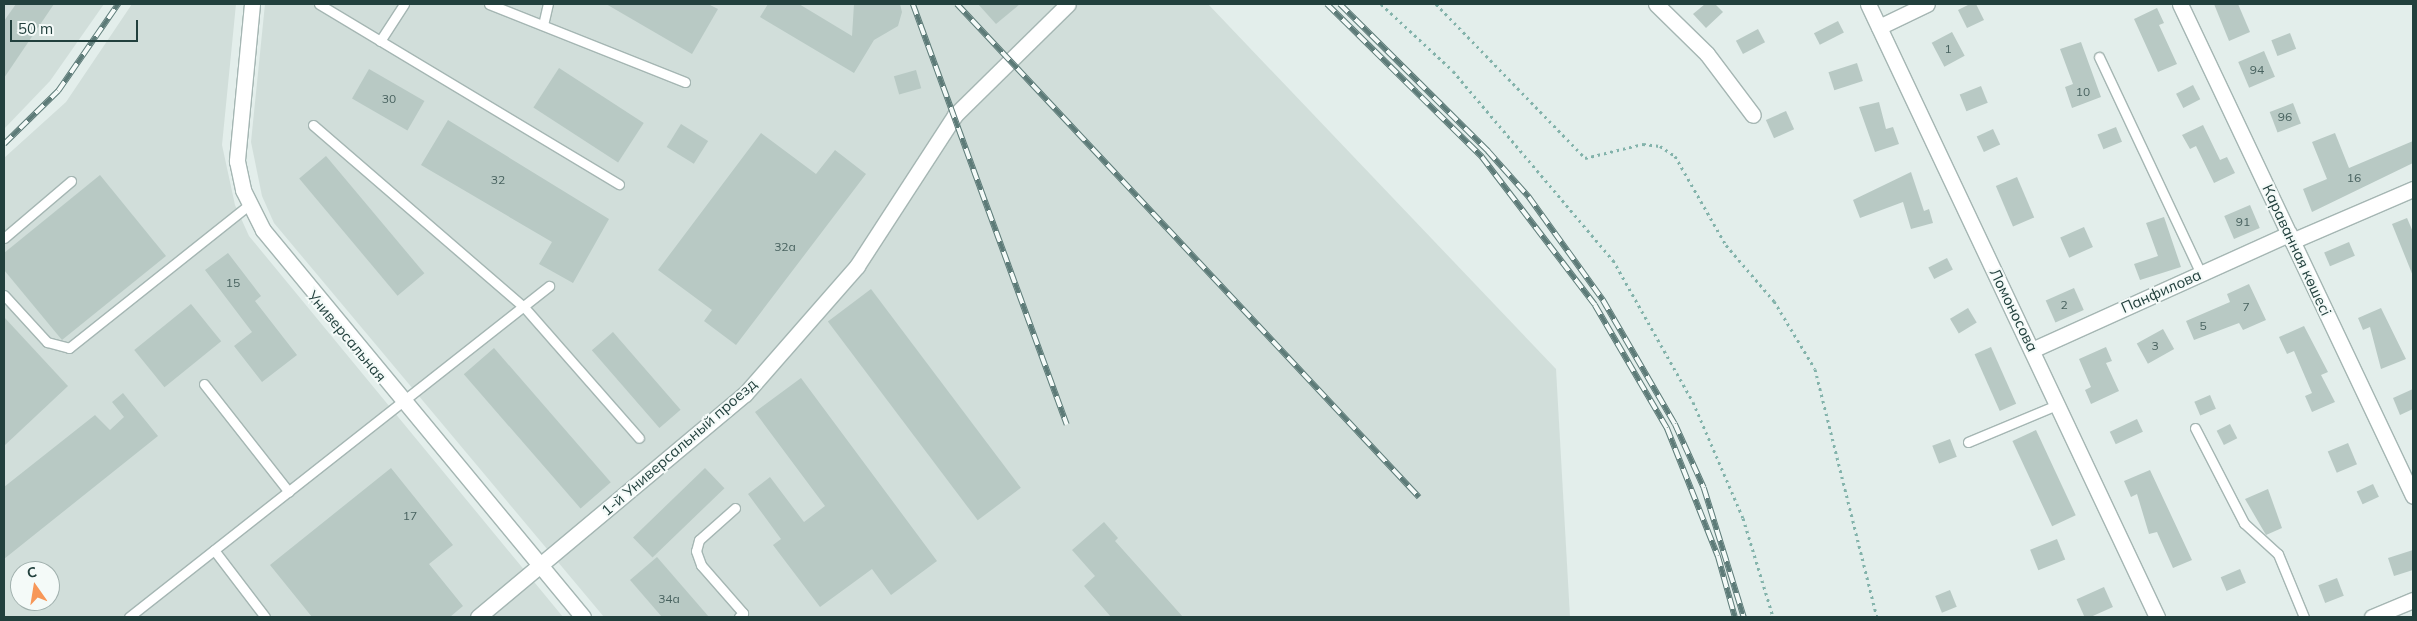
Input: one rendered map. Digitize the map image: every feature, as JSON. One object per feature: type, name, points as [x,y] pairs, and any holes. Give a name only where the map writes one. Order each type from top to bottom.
[{"type":"street","name":"Универсальная","points":[[252,4],[237,146],[249,205],[276,251],[583,617]]},
{"type":"street","name":"1-й Универсальный проезд","points":[[478,617],[745,394],[857,266],[955,115],[1068,4]]},
{"type":"street","points":[[1656,4],[1707,54],[1753,115]]},
{"type":"street","name":"Ломоносова","points":[[1868,4],[2034,349],[2157,617]]},
{"type":"street","points":[[1879,27],[1927,4]]},
{"type":"street","name":"Караванная көшесі","points":[[2180,4],[2413,496]]},
{"type":"street","name":"Панфилова","points":[[2034,349],[2201,274],[2413,189]]},
{"type":"street","points":[[2372,617],[2413,600]]},
{"type":"lane","points":[[319,4],[619,184]]},
{"type":"lane","points":[[380,41],[404,4]]},
{"type":"lane","points":[[489,4],[685,82]]},
{"type":"lane","points":[[543,25],[548,4]]},
{"type":"lane","points":[[2099,57],[2201,274]]},
{"type":"lane","points":[[313,125],[524,307],[639,438]]},
{"type":"lane","points":[[4,238],[71,181]]},
{"type":"lane","points":[[4,295],[47,342],[69,348],[249,205]]},
{"type":"lane","points":[[129,617],[549,286]]},
{"type":"lane","points":[[204,384],[289,492]]},
{"type":"lane","points":[[1968,442],[2059,404]]},
{"type":"lane","points":[[2195,428],[2244,523],[2278,554],[2304,617]]},
{"type":"lane","points":[[735,508],[699,540],[696,557],[743,616]]},
{"type":"lane","points":[[214,550],[265,617]]},
{"type":"path","points":[[1381,4],[1453,71],[1613,260],[1693,402],[1744,518],[1773,617]]},
{"type":"path","points":[[1436,4],[1585,158],[1643,144],[1660,146],[1675,156],[1726,245],[1774,301],[1815,369],[1877,617]]},
{"type":"shaded area","points":[[4,4],[104,4],[50,81],[4,129]]},
{"type":"shaded area","points":[[132,4],[236,4],[222,145],[235,205],[249,236],[563,617],[4,617],[4,158],[66,102]]},
{"type":"shaded area","points":[[265,4],[1208,4],[1556,369],[1570,617],[604,617],[274,223],[262,196],[251,142]]},
{"type":"building","points":[[16,4],[54,4],[4,78],[4,21]]},
{"type":"building","points":[[606,4],[708,4],[718,9],[692,54]]},
{"type":"building","points":[[768,4],[799,4],[852,36],[854,4],[900,4],[902,12],[898,26],[874,40],[854,73],[760,17]]},
{"type":"building","points":[[978,4],[1020,4],[996,24]]},
{"type":"building","points":[[1705,4],[1715,4],[1723,12],[1706,28],[1693,14]]},
{"type":"building","points":[[1970,4],[1976,4],[1984,20],[1967,28],[1958,10]]},
{"type":"building","points":[[2214,4],[2238,4],[2250,32],[2229,41]]},
{"type":"building","points":[[2157,8],[2164,23],[2159,25],[2177,64],[2158,72],[2134,19]]},
{"type":"building","points":[[1838,21],[1844,33],[1820,45],[1814,33]]},
{"type":"building","points":[[1758,29],[1765,42],[1743,54],[1736,41]]},
{"type":"building","points":[[1952,32],[1965,56],[1944,67],[1932,43]]},
{"type":"building","points":[[2290,33],[2296,49],[2277,56],[2271,40]]},
{"type":"building","points":[[2081,42],[2101,97],[2072,108],[2065,87],[2073,84],[2060,49]]},
{"type":"building","points":[[2264,51],[2275,77],[2249,88],[2238,62]]},
{"type":"building","points":[[1857,63],[1863,81],[1834,90],[1828,72]]},
{"type":"building","points":[[559,68],[644,123],[618,162],[533,107]]},
{"type":"building","points":[[369,69],[424,101],[407,130],[352,98]]},
{"type":"building","points":[[916,70],[921,88],[899,95],[894,76]]},
{"type":"building","points":[[2193,85],[2200,99],[2183,108],[2176,94]]},
{"type":"building","points":[[1981,86],[1988,103],[1966,111],[1960,95]]},
{"type":"building","points":[[1879,102],[1886,129],[1893,127],[1899,144],[1875,152],[1859,107]]},
{"type":"building","points":[[2293,103],[2301,124],[2278,132],[2270,112]]},
{"type":"building","points":[[1786,111],[1794,129],[1774,138],[1766,120]]},
{"type":"building","points":[[448,120],[609,219],[573,283],[539,264],[552,242],[421,165]]},
{"type":"building","points":[[681,124],[708,141],[694,164],[667,147]]},
{"type":"building","points":[[2203,125],[2220,160],[2227,157],[2235,173],[2214,183],[2196,146],[2190,149],[2182,135]]},
{"type":"building","points":[[2116,127],[2122,142],[2103,149],[2097,134]]},
{"type":"building","points":[[1993,129],[2000,144],[1984,152],[1977,137]]},
{"type":"building","points":[[761,133],[816,174],[835,150],[866,174],[736,345],[704,321],[712,310],[658,270]]},
{"type":"building","points":[[2335,133],[2349,168],[2413,141],[2413,163],[2312,212],[2303,189],[2327,179],[2312,142]]},
{"type":"building","points":[[326,156],[424,273],[398,296],[299,178]]},
{"type":"building","points":[[1911,172],[1924,211],[1929,209],[1933,223],[1911,229],[1903,202],[1860,218],[1853,200]]},
{"type":"building","points":[[100,175],[166,256],[62,340],[4,270],[4,253]]},
{"type":"building","points":[[2017,177],[2034,218],[2013,226],[1996,186]]},
{"type":"building","points":[[2250,205],[2260,228],[2234,239],[2224,216]]},
{"type":"building","points":[[2164,217],[2181,267],[2140,280],[2134,264],[2158,256],[2146,223]]},
{"type":"building","points":[[2407,218],[2413,232],[2413,276],[2392,224]]},
{"type":"building","points":[[2084,227],[2093,247],[2069,258],[2060,238]]},
{"type":"building","points":[[2349,242],[2355,256],[2330,266],[2324,253]]},
{"type":"building","points":[[228,253],[261,296],[255,301],[297,355],[262,382],[234,346],[252,332],[205,270]]},
{"type":"building","points":[[1947,258],[1953,270],[1934,279],[1928,268]]},
{"type":"building","points":[[2249,284],[2266,320],[2243,330],[2239,323],[2194,340],[2186,321],[2230,302],[2227,294]]},
{"type":"building","points":[[2074,288],[2084,310],[2055,323],[2046,301]]},
{"type":"building","points":[[871,289],[1021,488],[978,520],[828,321]]},
{"type":"building","points":[[191,304],[221,341],[164,387],[134,350]]},
{"type":"building","points":[[1968,308],[1977,323],[1959,333],[1950,319]]},
{"type":"building","points":[[2381,308],[2406,359],[2381,369],[2370,327],[2363,330],[2358,318]]},
{"type":"building","points":[[4,317],[68,386],[4,446]]},
{"type":"building","points":[[2304,326],[2328,372],[2321,375],[2335,402],[2312,412],[2305,396],[2312,393],[2294,351],[2287,354],[2279,337]]},
{"type":"building","points":[[2163,329],[2174,349],[2148,364],[2137,344]]},
{"type":"building","points":[[613,332],[681,410],[659,428],[592,350]]},
{"type":"building","points":[[1991,347],[2016,404],[2000,411],[1975,354]]},
{"type":"building","points":[[2106,347],[2112,361],[2106,363],[2119,391],[2091,404],[2085,390],[2091,387],[2079,359]]},
{"type":"building","points":[[494,348],[611,482],[581,509],[464,374]]},
{"type":"building","points":[[801,378],[937,561],[891,595],[872,569],[820,607],[773,545],[781,539],[748,494],[770,477],[804,522],[825,506],[755,412]]},
{"type":"building","points":[[2413,389],[2413,409],[2400,415],[2393,398]]},
{"type":"building","points":[[123,393],[158,436],[4,559],[4,487],[95,415],[110,430],[124,417],[112,402]]},
{"type":"building","points":[[2210,395],[2216,409],[2200,415],[2194,402]]},
{"type":"building","points":[[2137,419],[2143,432],[2116,444],[2110,432]]},
{"type":"building","points":[[2230,424],[2237,438],[2224,445],[2217,431]]},
{"type":"building","points":[[2036,430],[2076,515],[2052,526],[2012,441]]},
{"type":"building","points":[[1950,439],[1957,457],[1939,464],[1932,446]]},
{"type":"building","points":[[2348,443],[2357,464],[2337,473],[2328,452]]},
{"type":"building","points":[[391,468],[453,545],[429,564],[463,606],[450,617],[312,617],[270,565]]},
{"type":"building","points":[[705,468],[724,488],[653,558],[633,537]]},
{"type":"building","points":[[2150,470],[2192,560],[2173,568],[2157,532],[2149,534],[2137,494],[2131,497],[2124,481]]},
{"type":"building","points":[[2373,484],[2379,497],[2363,504],[2357,492]]},
{"type":"building","points":[[2268,489],[2282,528],[2266,535],[2245,499]]},
{"type":"building","points":[[1104,522],[1118,538],[1115,541],[1183,617],[1111,617],[1084,586],[1095,576],[1072,550]]},
{"type":"building","points":[[2057,539],[2065,559],[2038,570],[2030,550]]},
{"type":"building","points":[[2413,550],[2413,570],[2394,576],[2388,558]]},
{"type":"building","points":[[657,557],[709,617],[662,617],[630,580]]},
{"type":"building","points":[[2240,569],[2246,583],[2227,591],[2221,577]]},
{"type":"building","points":[[2337,578],[2344,596],[2325,603],[2318,585]]},
{"type":"building","points":[[2104,587],[2113,607],[2091,617],[2085,617],[2077,599]]},
{"type":"building","points":[[1950,590],[1957,607],[1942,613],[1935,596]]},
{"type":"railway","points":[[4,144],[58,91],[118,4]]},
{"type":"railway","points":[[913,4],[1067,425]]},
{"type":"railway","points":[[957,4],[1419,497]]},
{"type":"railway","points":[[1327,4],[1482,157],[1595,305],[1667,428],[1718,556],[1735,617]]},
{"type":"railway","points":[[1340,4],[1488,151],[1529,197],[1603,300],[1675,424],[1704,488],[1744,617]]}]
